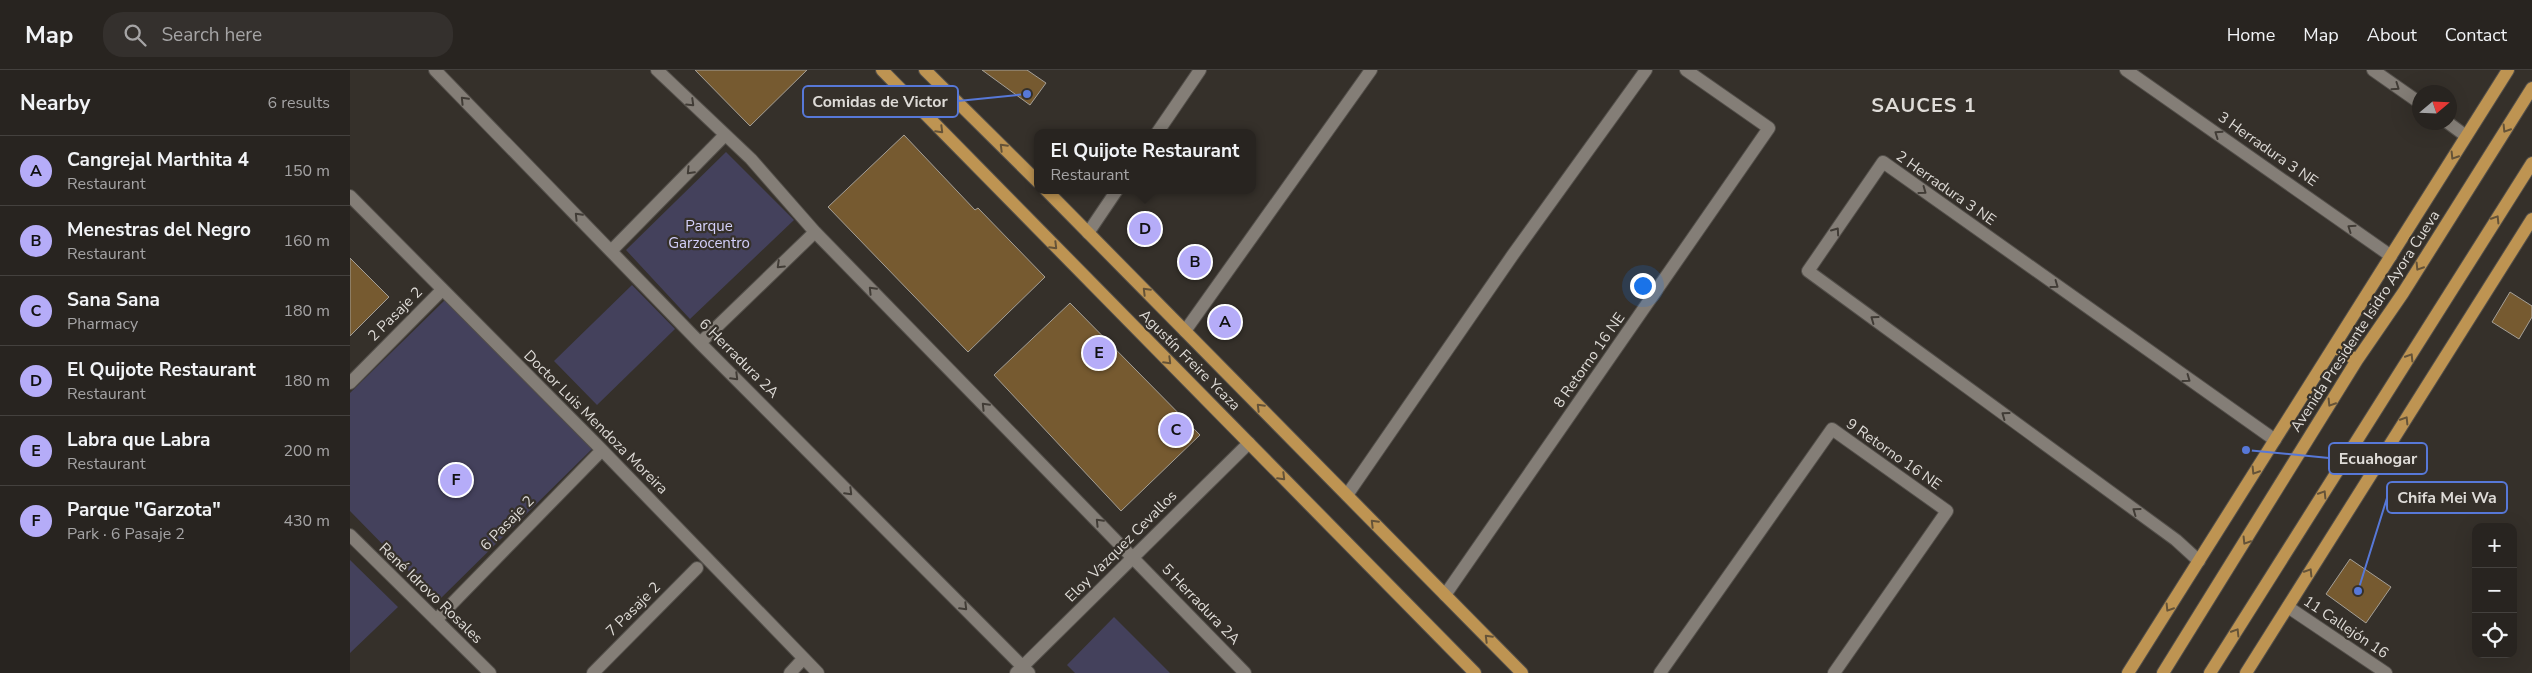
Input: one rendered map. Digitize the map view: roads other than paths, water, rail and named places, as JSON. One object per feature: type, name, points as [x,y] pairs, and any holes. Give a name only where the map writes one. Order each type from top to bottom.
[{"type":"main road","name":"Agustín Freire Ycaza","points":[[882,70],[1475,673]]},
{"type":"main road","points":[[925,70],[1034,178]]},
{"type":"main road","name":"Avenida Presidente Isidro Ayora Cueva","points":[[2128,673],[2508,70]]},
{"type":"main road","name":"Avenida Presidente Isidro Ayora Cueva","points":[[2163,673],[2357,360],[2403,293],[2532,88]]},
{"type":"main road","points":[[2210,673],[2532,163]]},
{"type":"main road","name":"Agustín Freire Ycaza","points":[[1050,194],[1522,673]]},
{"type":"main road","points":[[2246,673],[2532,219]]},
{"type":"main road","points":[[2334,347],[2357,360]]},
{"type":"street","name":"6 Herradura 2A","points":[[435,70],[1023,671]]},
{"type":"street","points":[[657,70],[724,136],[751,159],[815,232],[1133,557]]},
{"type":"street","points":[[1160,129],[1200,70]]},
{"type":"street","points":[[1184,331],[1371,70]]},
{"type":"street","points":[[1347,495],[1506,264],[1646,70]]},
{"type":"street","name":"8 Retorno 16 NE","points":[[1445,595],[1769,128],[1686,70]]},
{"type":"street","name":"3 Herradura 3 NE","points":[[2126,70],[2391,256]]},
{"type":"street","points":[[2373,70],[2412,97]]},
{"type":"street","points":[[2457,129],[2466,136]]},
{"type":"street","points":[[612,250],[724,136]]},
{"type":"street","name":"2 Herradura 3 NE","points":[[2199,561],[2176,540],[1808,271],[1883,162],[2275,440]]},
{"type":"street","points":[[1088,233],[1114,194]]},
{"type":"street","name":"Doctor Luis Mendoza Moreira","points":[[350,196],[602,450],[818,673]]},
{"type":"street","points":[[700,342],[815,232]]},
{"type":"street","name":"2 Pasaje 2","points":[[350,383],[442,290]]},
{"type":"street","name":"9 Retorno 16 NE","points":[[1660,673],[1832,430],[1947,511],[1834,673]]},
{"type":"street","name":"Eloy Vazquez Cevallos","points":[[1023,671],[1133,557],[1249,443]]},
{"type":"street","name":"6 Pasaje 2","points":[[436,620],[602,450]]},
{"type":"street","name":"René Idrovo Rosales","points":[[350,535],[490,673]]},
{"type":"street","name":"5 Herradura 2A","points":[[1133,557],[1245,673]]},
{"type":"street","name":"7 Pasaje 2","points":[[593,673],[697,568]]},
{"type":"street","name":"11 Callejón 16","points":[[2288,607],[2386,673]]},
{"type":"street","points":[[790,673],[804,659]]},
{"type":"place","name":"Comidas de Victor","points":[[1027,94]]},
{"type":"place","name":"El Quijote Restaurant","points":[[1145,229]]},
{"type":"place","name":"Menestras del Negro","points":[[1195,262]]},
{"type":"place","name":"Cangrejal Marthita 4","points":[[1225,322]]},
{"type":"place","name":"Labra que Labra","points":[[1099,353]]},
{"type":"place","name":"Sana Sana","points":[[1176,430]]},
{"type":"place","name":"Ecuahogar","points":[[2246,450]]},
{"type":"place","name":"Parque \"Garzota\"","points":[[456,480]]},
{"type":"place","name":"Chifa Mei Wa","points":[[2358,591]]},
{"type":"district","name":"SAUCES 1","points":[[1924,105]]},
{"type":"park label","name":"Parque Garzocentro","points":[[709,234]]}]
